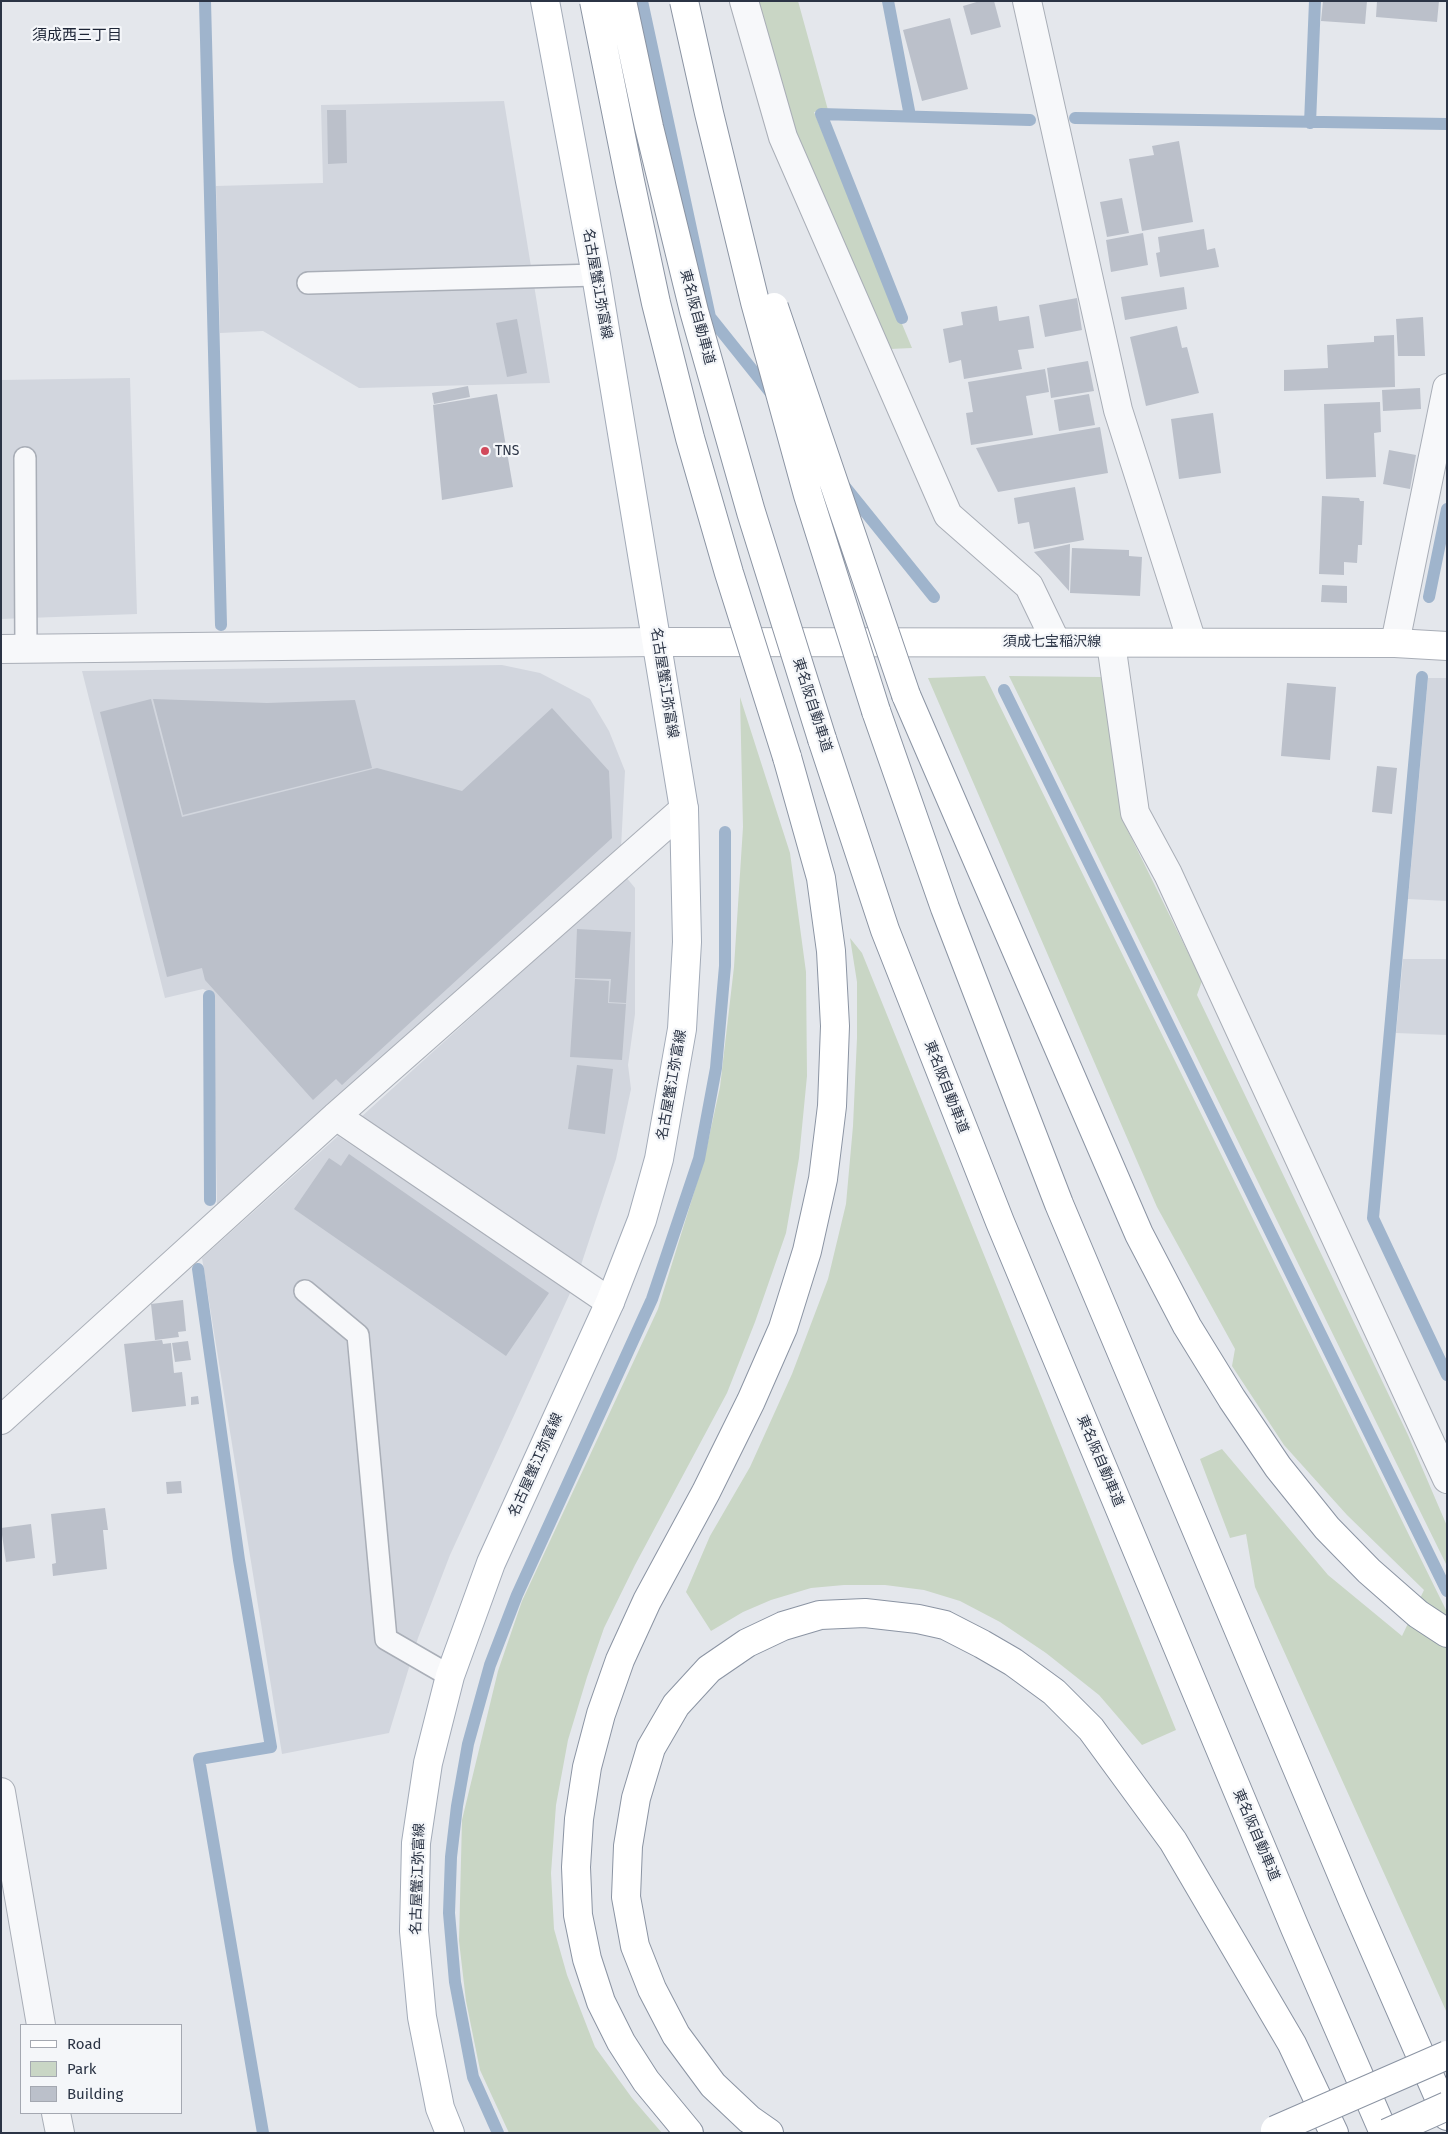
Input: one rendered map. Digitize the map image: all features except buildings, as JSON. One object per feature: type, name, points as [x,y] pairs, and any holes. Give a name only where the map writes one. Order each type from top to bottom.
[{"type":"main road","name":"名古屋蟹江弥富線","points":[[450,2133],[440,2108],[422,2017],[414,1931],[416,1843],[428,1763],[450,1676],[492,1563],[610,1302],[642,1220],[659,1159],[682,1029],[687,942],[684,809],[596,275],[545,1]]},
{"type":"main road","points":[[594,1],[630,182],[661,322],[690,438],[729,573],[788,758],[821,878],[831,951],[835,1026],[832,1106],[823,1179],[807,1252],[779,1337],[751,1401],[706,1492],[647,1601],[620,1660],[601,1714],[587,1767],[576,1867],[578,1915],[587,1959],[602,2002],[621,2042],[646,2081],[689,2133]]},
{"type":"main road","name":"東名阪自動車道","points":[[622,1],[649,127],[694,311],[751,512],[822,739],[885,930],[1000,1222],[1295,1928],[1386,2133]]},
{"type":"main road","points":[[684,1],[709,114],[755,302],[808,495],[876,711],[945,908],[1059,1204],[1353,1901],[1447,2116]]},
{"type":"main road","points":[[709,114],[906,695],[1139,1234],[1188,1326],[1252,1430],[1278,1467],[1320,1521],[1369,1571],[1418,1614],[1447,1632]]},
{"type":"main road","name":"須成七宝稲沢線","points":[[657,642],[1395,643],[1447,646]]},
{"type":"main road","points":[[769,2133],[749,2119],[713,2085],[676,2035],[648,1981],[635,1946],[626,1897],[628,1846],[636,1798],[651,1748],[676,1705],[709,1669],[747,1643],[783,1626],[820,1615],[865,1613],[918,1619],[945,1625],[982,1644],[1013,1662],[1054,1692],[1090,1729],[1173,1841],[1292,2044],[1334,2133]]},
{"type":"main road","points":[[1272,2131],[1447,2055]]},
{"type":"main road","points":[[1386,2133],[1447,2106]]},
{"type":"street","points":[[744,1],[783,137],[948,515],[1029,586],[1056,642]]},
{"type":"street","points":[[1027,1],[1118,410],[1192,642]]},
{"type":"street","points":[[1395,643],[1447,388]]},
{"type":"street","points":[[14,649],[657,642]]},
{"type":"street","points":[[1111,642],[1136,813],[1168,874],[1447,1479]]},
{"type":"street","points":[[1,1420],[336,1116],[684,809]]},
{"type":"street","points":[[336,1116],[610,1302]]},
{"type":"street","points":[[1,1792],[41,2024]]},
{"type":"street","points":[[56,2114],[60,2133]]},
{"type":"lane","points":[[308,283],[596,275]]},
{"type":"lane","points":[[14,649],[25,458]]},
{"type":"lane","points":[[305,1292],[358,1335],[386,1639],[450,1676]]},
{"type":"shaded area","points":[[504,101],[550,383],[359,388],[263,331],[220,333],[216,186],[323,183],[321,105]]},
{"type":"shaded area","points":[[130,378],[137,614],[1,619],[1,380]]},
{"type":"shaded area","points":[[502,665],[540,673],[590,699],[609,731],[625,771],[621,848],[217,1204],[213,993],[203,989],[165,998],[82,671]]},
{"type":"shaded area","points":[[1428,678],[1447,678],[1447,901],[1408,899]]},
{"type":"shaded area","points":[[626,877],[635,888],[635,1014],[628,1065],[631,1089],[616,1159],[581,1265],[361,1117]]},
{"type":"shaded area","points":[[1403,959],[1447,959],[1447,1035],[1396,1033]]},
{"type":"shaded area","points":[[338,1136],[571,1291],[450,1555],[418,1638],[389,1733],[282,1754],[202,1258]]},
{"type":"green space","points":[[755,1],[798,1],[828,110],[814,112],[912,348],[890,349],[795,138]]},
{"type":"green space","points":[[985,676],[1447,1612],[1447,2013],[1255,1587],[1246,1534],[1230,1538],[1200,1459],[1222,1449],[1328,1575],[1402,1636],[1424,1590],[1347,1515],[1284,1445],[1232,1366],[1235,1349],[1157,1207],[928,678]]},
{"type":"green space","points":[[1009,676],[1101,677],[1127,829],[1202,981],[1197,995],[1408,1435],[1447,1526],[1447,1566]]},
{"type":"green space","points":[[740,697],[790,853],[806,972],[807,1076],[799,1158],[786,1233],[755,1322],[727,1393],[635,1565],[604,1628],[587,1677],[568,1740],[556,1805],[551,1873],[554,1929],[567,1975],[595,2047],[632,2098],[662,2133],[509,2133],[480,2070],[466,2001],[459,1941],[462,1820],[498,1671],[522,1601],[658,1309],[704,1160],[720,1087],[734,967],[743,827]]},
{"type":"green space","points":[[850,938],[862,953],[1176,1730],[1142,1745],[1099,1695],[1046,1653],[1000,1622],[960,1601],[924,1590],[885,1585],[844,1585],[811,1588],[771,1600],[743,1612],[711,1631],[686,1592],[710,1536],[750,1467],[792,1374],[828,1279],[846,1204],[853,1126],[857,1038],[857,982]]},
{"type":"waterway","points":[[205,1],[221,625]]},
{"type":"waterway","points":[[642,1],[710,317],[774,397]]},
{"type":"waterway","points":[[888,1],[910,116]]},
{"type":"waterway","points":[[1310,123],[1315,1]]},
{"type":"waterway","points":[[902,318],[821,114],[1030,120]]},
{"type":"waterway","points":[[1075,118],[1447,124]]},
{"type":"waterway","points":[[842,483],[934,597]]},
{"type":"waterway","points":[[1429,597],[1447,509]]},
{"type":"waterway","points":[[1422,677],[1373,1218],[1447,1375]]},
{"type":"waterway","points":[[1004,690],[1447,1591]]},
{"type":"waterway","points":[[498,2133],[473,2077],[455,1982],[449,1913],[451,1857],[457,1806],[468,1744],[490,1665],[517,1595],[652,1299],[699,1159],[716,1068],[725,966],[725,832]]},
{"type":"waterway","points":[[209,996],[210,1200]]},
{"type":"waterway","points":[[198,1269],[239,1560],[271,1747],[199,1759],[263,2133]]},
{"type":"place","name":"TNS","points":[[485,451]]},
{"type":"district","name":"須成西三丁目","points":[[77,36]]}]
